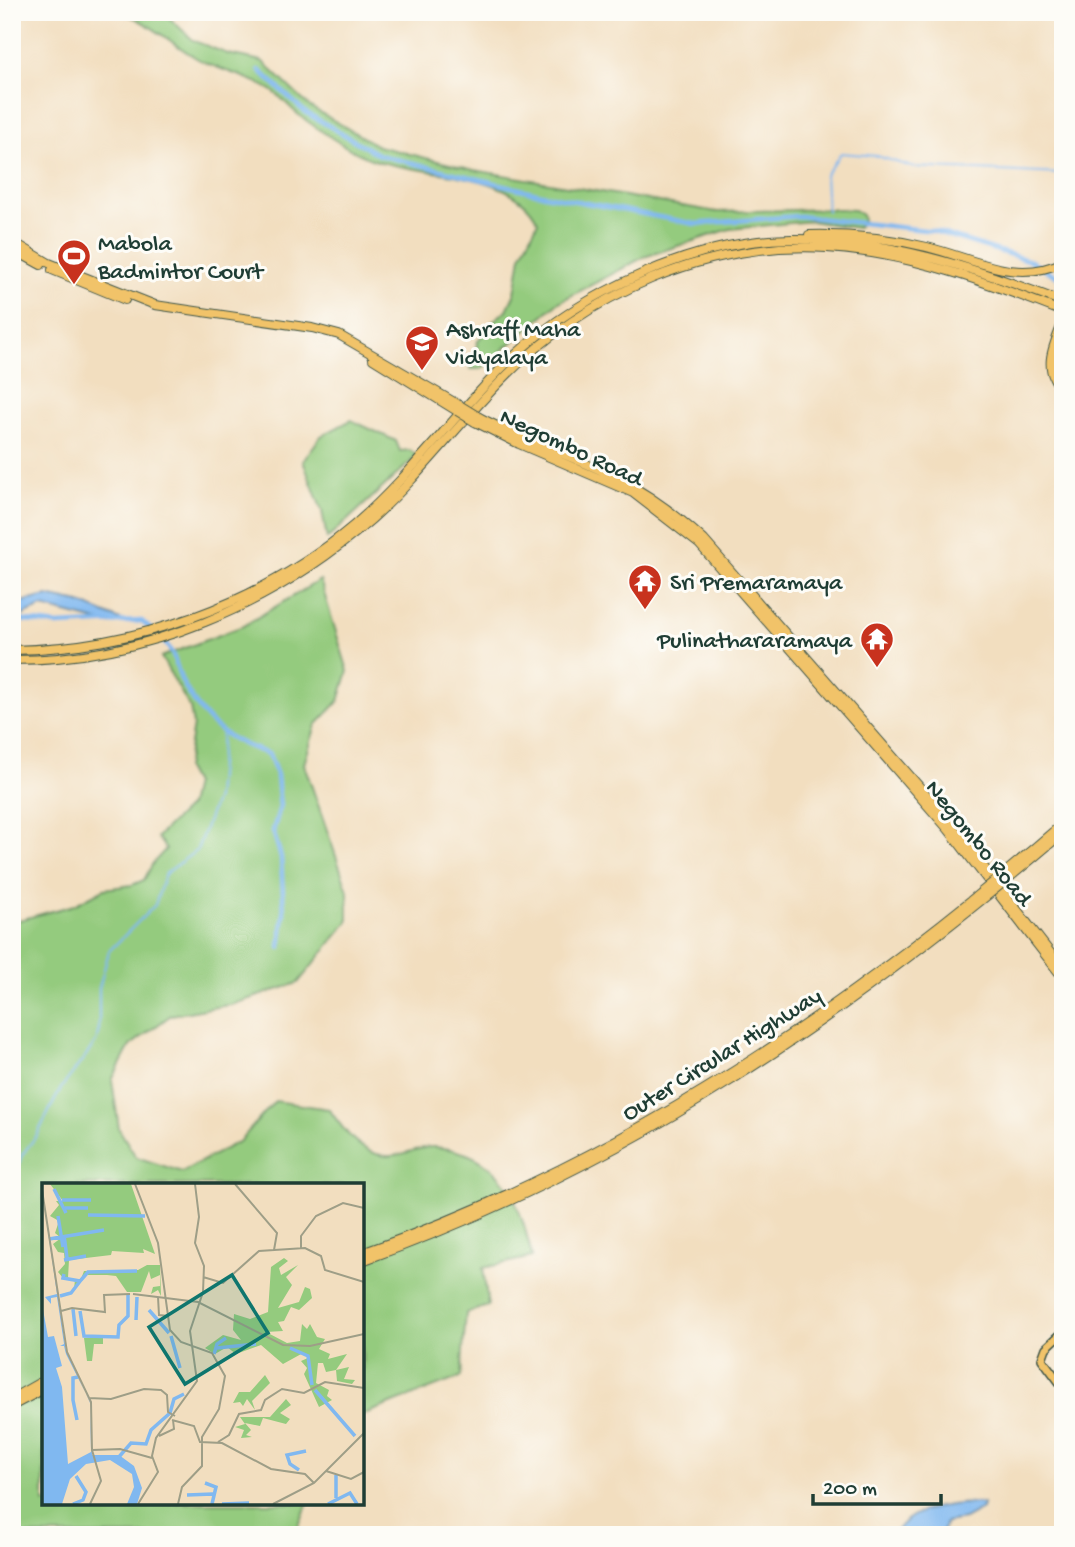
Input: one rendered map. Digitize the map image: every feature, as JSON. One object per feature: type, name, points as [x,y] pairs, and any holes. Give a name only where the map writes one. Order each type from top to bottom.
[{"type":"highway","points":[[12,650],[82,645],[136,636],[191,623],[243,597],[336,539],[401,480],[514,356],[570,313],[631,278],[723,249],[817,235],[880,239],[930,248],[1002,270],[1040,271],[1063,262]]},
{"type":"highway","points":[[789,239],[852,242],[902,250],[989,275],[1063,302]]},
{"type":"highway","name":"Negombo Road","points":[[12,242],[49,263],[155,305],[312,328],[339,335],[477,419],[617,478],[650,497],[689,527],[950,828],[1063,968]]},
{"type":"highway","points":[[12,660],[114,649],[261,596],[331,552],[408,483],[523,360],[577,318],[627,290],[695,264],[790,248],[827,248],[905,259],[989,283],[1063,314]]},
{"type":"highway","name":"Negombo Road","points":[[12,249],[60,274],[153,310],[311,332],[337,340],[459,408]]},
{"type":"highway","points":[[1063,322],[1050,370],[1063,390]]},
{"type":"highway","points":[[1063,336],[1053,358],[1056,372],[1063,384]]},
{"type":"highway","name":"Outer Circular Highway","points":[[364,1253],[535,1183],[691,1099],[796,1031],[874,976],[982,892],[1063,823]]},
{"type":"highway","name":"Negombo Road","points":[[950,828],[1063,978]]},
{"type":"highway","name":"Outer Circular Highway","points":[[364,1260],[523,1196],[702,1101],[814,1028],[880,980],[1063,833]]},
{"type":"highway","points":[[12,1398],[42,1381]]},
{"type":"highway","points":[[12,1406],[42,1390]]},
{"type":"main road","points":[[1063,1332],[1045,1348],[1042,1359],[1063,1387]]},
{"type":"main road","points":[[1062,1535],[1063,1529]]},
{"type":"green space","points":[[121,12],[163,12],[194,41],[228,54],[262,61],[309,106],[378,146],[474,170],[717,212],[854,210],[862,215],[863,221],[857,228],[811,221],[730,229],[644,257],[557,303],[481,369],[471,369],[478,341],[493,321],[507,310],[515,293],[521,256],[538,222],[526,205],[509,192],[488,183],[391,165],[363,156],[310,123],[271,90],[198,59],[143,22]]},
{"type":"green space","points":[[351,420],[396,441],[400,451],[410,450],[417,456],[327,539],[322,511],[303,461],[321,436]]},
{"type":"green space","points":[[320,580],[348,671],[339,701],[316,725],[304,764],[348,891],[348,922],[298,983],[234,1004],[171,1015],[130,1046],[112,1080],[119,1129],[136,1157],[182,1172],[240,1141],[275,1101],[329,1109],[353,1139],[376,1154],[392,1156],[434,1147],[476,1158],[491,1168],[504,1182],[513,1198],[532,1257],[483,1268],[488,1306],[466,1313],[461,1377],[364,1414],[364,1183],[42,1183],[42,1505],[307,1505],[295,1535],[19,1535],[12,1525],[12,922],[74,905],[104,889],[132,885],[144,880],[153,863],[166,849],[157,837],[189,806],[194,784],[186,769],[193,725],[190,708],[161,657],[243,626]]},
{"type":"water","points":[[47,596],[80,603],[123,621],[109,624],[42,607],[12,620],[12,604]]},
{"type":"water","points":[[983,1504],[982,1509],[964,1519],[946,1522],[941,1535],[894,1535],[909,1518],[919,1513],[943,1506]]},
{"type":"waterway","points":[[259,70],[305,112],[379,155],[545,195],[695,224],[799,216],[934,231],[1031,261],[1063,280]]},
{"type":"waterway","points":[[827,211],[825,175],[841,153],[877,156],[912,167],[1063,174]]},
{"type":"waterway","points":[[12,619],[57,625],[142,621],[169,648],[189,694],[206,717],[227,735],[269,754],[277,775],[280,807],[273,831],[281,857],[284,914],[280,947]]},
{"type":"waterway","points":[[12,1181],[22,1155],[37,1135],[60,1090],[96,1042],[99,1029],[99,988],[109,951],[155,905],[165,874],[197,850],[216,798],[222,733]]},
{"type":"place","name":"Mabola Badmintor Court","points":[[74,286]]},
{"type":"place","name":"Ashraff Maha Vidyalaya","points":[[422,372]]},
{"type":"place","name":"Sri Premaramaya","points":[[645,611]]},
{"type":"place","name":"Pulinathararamaya","points":[[877,669]]}]
